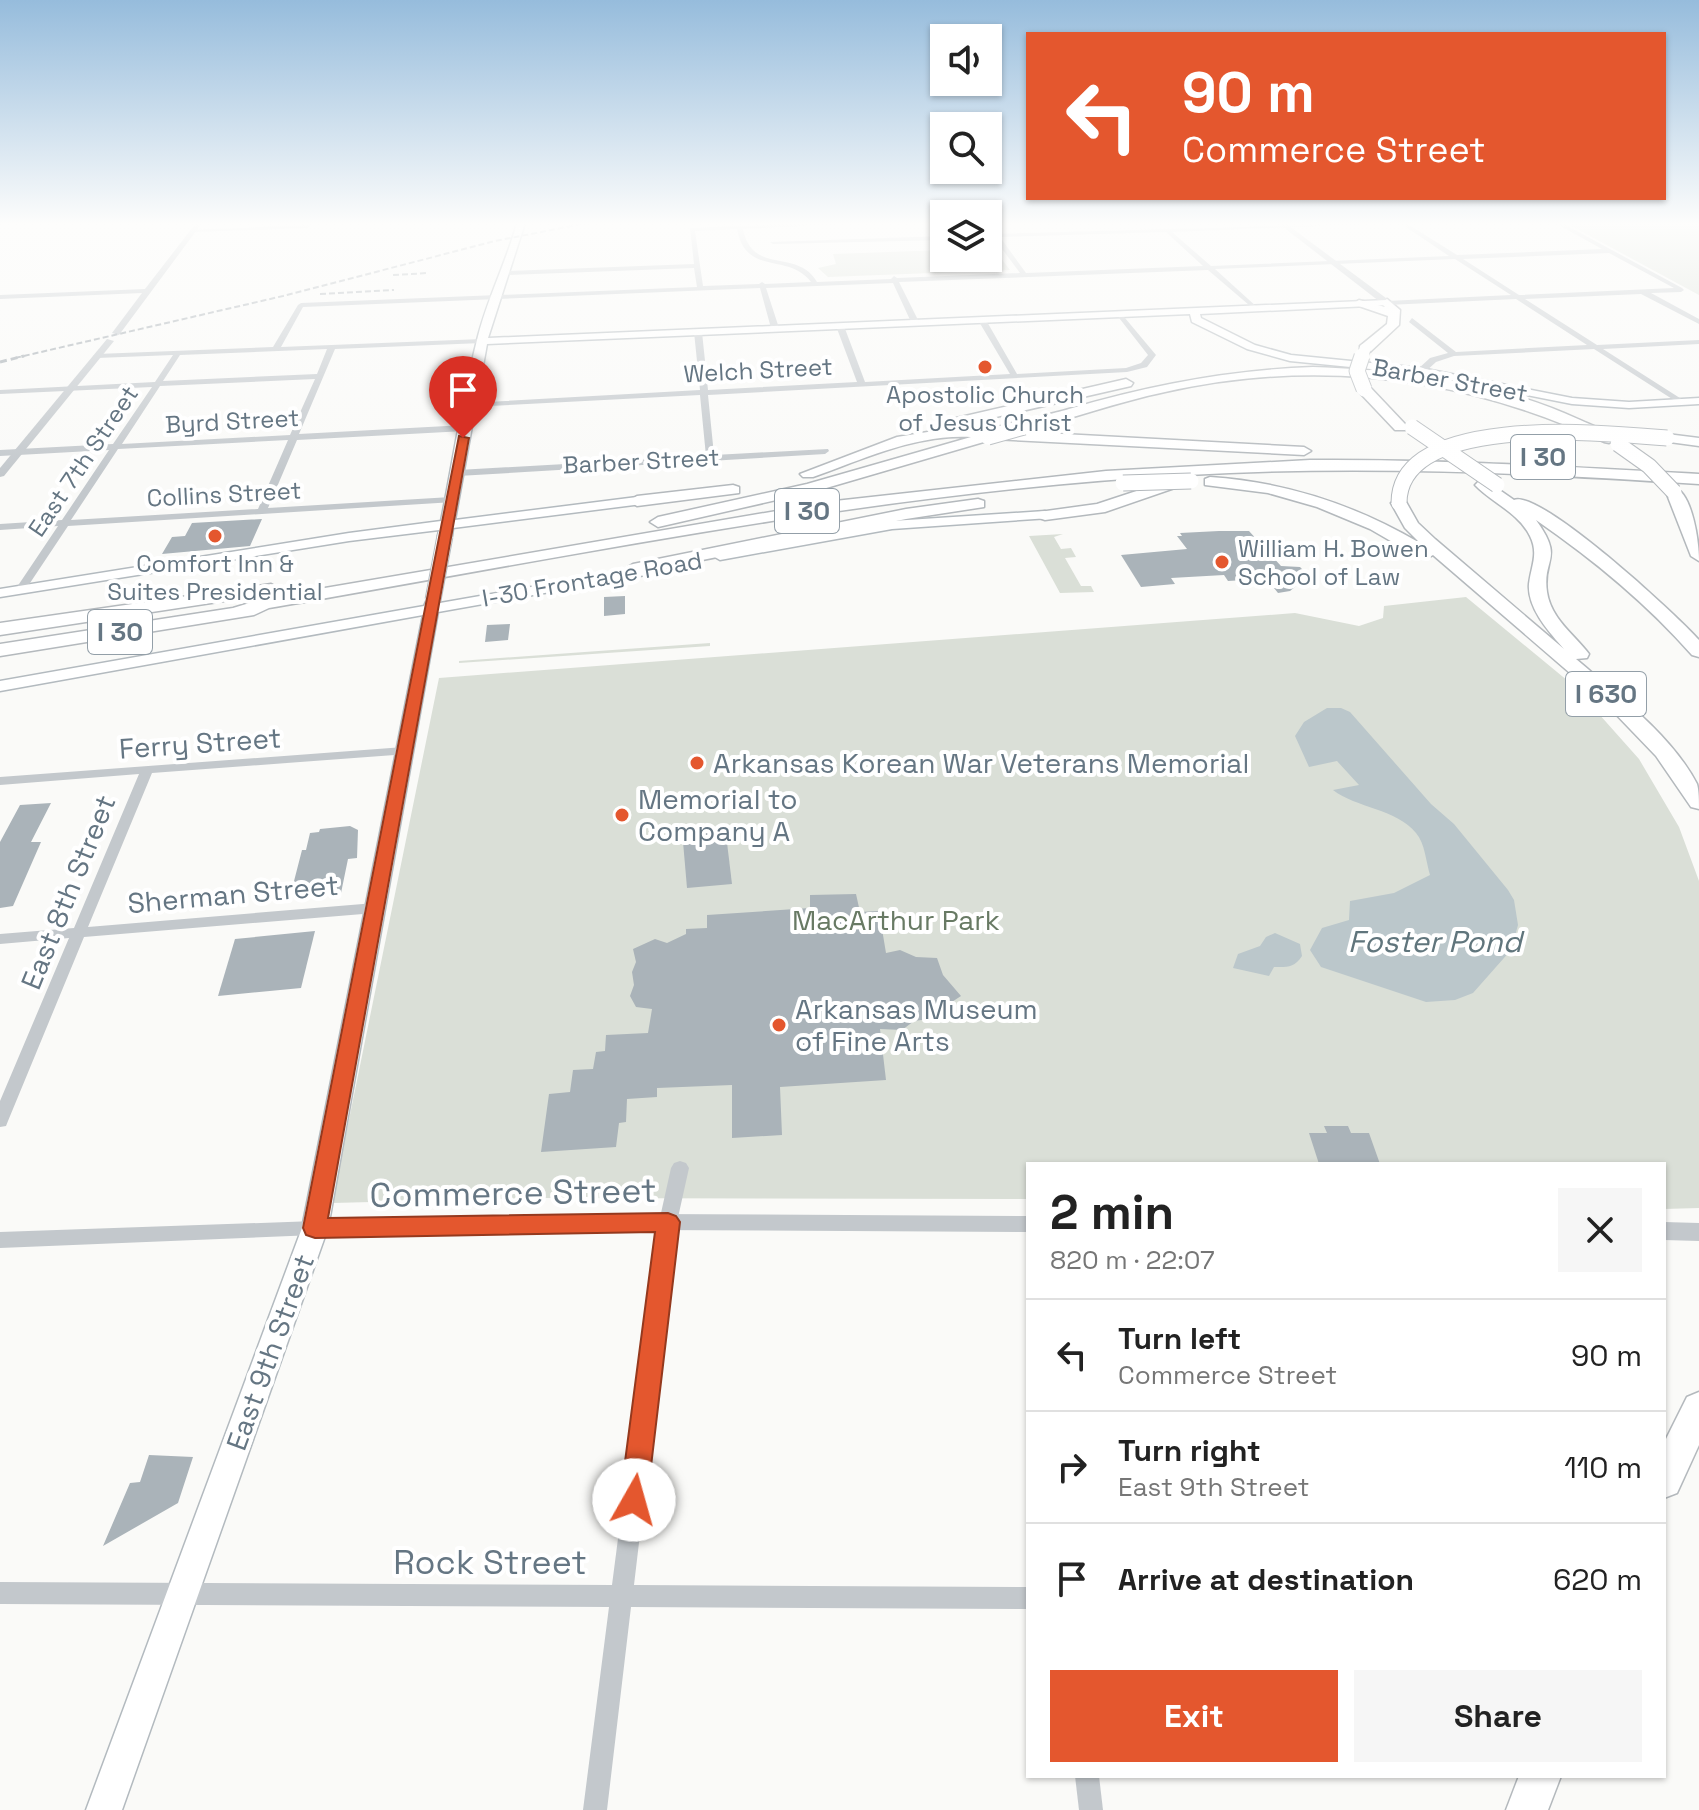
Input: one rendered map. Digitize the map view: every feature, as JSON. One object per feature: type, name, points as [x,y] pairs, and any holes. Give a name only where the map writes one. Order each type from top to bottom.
[{"type":"highway","points":[[1387,307],[1391,308],[1393,325],[1365,349],[1357,371],[1364,389],[1377,405],[1632,582],[1661,608],[1699,651]]},
{"type":"highway","points":[[836,464],[917,432],[1121,384],[1218,370],[1385,375],[1479,391],[1559,416],[1618,444],[1649,466],[1674,492],[1699,556]]},
{"type":"highway","points":[[675,519],[810,488],[1193,382],[1292,371]]},
{"type":"highway","points":[[637,501],[761,486],[793,479],[919,436],[968,432],[1383,460]]},
{"type":"highway","points":[[1496,603],[1420,534],[1400,511],[1398,490],[1417,461],[1456,445],[1493,438],[1554,433],[1699,442]]},
{"type":"highway","name":"I 30","points":[[0,650],[835,506],[921,494],[1167,471],[1383,460],[1527,456],[1699,467]]},
{"type":"highway","name":"I 30","points":[[0,629],[268,589],[675,519],[893,486],[1059,467],[1193,460],[1383,460],[1699,479]]},
{"type":"highway","points":[[1045,515],[1099,509],[1200,476],[1383,460]]},
{"type":"highway","points":[[240,611],[943,500],[1123,483],[1191,481],[1260,487],[1328,504],[1369,521],[1405,541],[1496,603]]},
{"type":"highway","points":[[627,573],[633,569],[906,514],[1123,483]]},
{"type":"highway","points":[[1490,485],[1529,522],[1544,555],[1538,591],[1559,633],[1640,727]]},
{"type":"highway","name":"I 630","points":[[1496,603],[1613,700],[1640,727],[1699,802]]},
{"type":"highway","points":[[1666,1477],[1699,1408]]},
{"type":"highway","points":[[1527,1810],[1539,1778]]},
{"type":"main road","name":"East 9th Street","points":[[104,1810],[315,1228],[451,500],[491,307]]},
{"type":"main road","points":[[482,341],[1120,314],[1181,316],[1194,311],[1288,307]]},
{"type":"main road","name":"Barber Street","points":[[1194,311],[1194,318],[1251,347],[1281,356],[1421,371],[1572,401],[1629,405],[1699,401]]},
{"type":"main road","name":"Barber Street","points":[[1181,316],[1208,325]]},
{"type":"main road","points":[[0,593],[637,501]]},
{"type":"main road","name":"I-30 Frontage Road","points":[[0,686],[432,604],[627,573],[892,525],[1045,515]]},
{"type":"street","points":[[0,474],[134,307]]},
{"type":"street","points":[[276,348],[300,307]]},
{"type":"street","points":[[769,307],[775,328]]},
{"type":"street","points":[[908,307],[915,322]]},
{"type":"street","points":[[1391,308],[1397,307]]},
{"type":"street","points":[[1533,307],[1680,402]]},
{"type":"street","points":[[1672,307],[1699,322]]},
{"type":"street","name":"Welch Street","points":[[470,405],[1119,371],[1144,365],[1151,359],[1151,354],[1120,314]]},
{"type":"street","points":[[982,320],[1015,376]]},
{"type":"street","points":[[1412,320],[1454,354]]},
{"type":"street","points":[[840,326],[862,384]]},
{"type":"street","points":[[698,332],[710,457]]},
{"type":"street","points":[[97,356],[482,341]]},
{"type":"street","points":[[1421,371],[1437,358],[1454,354],[1699,342]]},
{"type":"street","points":[[262,511],[332,347]]},
{"type":"street","name":"East 7th Street","points":[[20,590],[178,353]]},
{"type":"street","points":[[0,392],[319,376]]},
{"type":"street","name":"Byrd Street","points":[[0,453],[465,428]]},
{"type":"street","name":"Barber Street","points":[[458,473],[825,451]]},
{"type":"street","name":"Collins Street","points":[[0,527],[451,500]]},
{"type":"street","name":"Ferry Street","points":[[0,781],[404,751]]},
{"type":"street","name":"East 8th Street","points":[[0,1121],[146,772]]},
{"type":"street","name":"Sherman Street","points":[[0,939],[375,908]]},
{"type":"street","points":[[595,1810],[668,1222],[680,1168]]},
{"type":"street","name":"Commerce Street","points":[[0,1240],[315,1228],[668,1222],[1026,1225]]},
{"type":"street","points":[[1666,1231],[1699,1232]]},
{"type":"street","name":"Rock Street","points":[[0,1593],[1026,1598]]},
{"type":"street","points":[[1087,1778],[1091,1810]]},
{"type":"green space","points":[[1063,534],[1054,537],[1061,549],[1071,548],[1076,557],[1065,558],[1081,586],[1091,586],[1094,592],[1060,593],[1029,536]]},
{"type":"green space","name":"MacArthur Park","points":[[1466,597],[1574,686],[1639,759],[1679,827],[1699,881],[1699,1208],[1666,1209],[1666,1162],[1026,1162],[1026,1199],[535,1198],[332,1203],[439,678],[1295,613],[1359,626],[1383,618],[1384,606]]},
{"type":"green space","points":[[710,643],[710,646],[459,663],[459,661]]},
{"type":"water","name":"Foster Pond","points":[[1327,708],[1350,712],[1431,804],[1454,824],[1514,900],[1518,925],[1511,950],[1473,993],[1455,1000],[1426,1002],[1321,967],[1310,950],[1322,928],[1349,920],[1350,901],[1394,893],[1430,875],[1421,842],[1408,825],[1333,790],[1359,785],[1337,761],[1309,767],[1295,736],[1304,722]]},
{"type":"water","points":[[1275,933],[1300,944],[1302,956],[1296,963],[1274,967],[1269,976],[1233,968],[1238,954],[1260,946],[1266,937]]},
{"type":"building","name":"Comfort Inn & Suites Presidential","points":[[262,519],[250,546],[162,554],[172,537],[185,536],[192,523]]},
{"type":"building","name":"William H. Bowen School of Law","points":[[1249,531],[1281,566],[1300,567],[1305,572],[1302,581],[1290,591],[1278,593],[1274,588],[1268,588],[1261,579],[1228,581],[1224,575],[1171,578],[1175,584],[1141,587],[1121,555],[1187,549],[1177,536],[1182,536],[1180,533]]},
{"type":"building","points":[[625,596],[625,614],[604,616],[604,597]]},
{"type":"building","points":[[510,624],[508,640],[485,642],[487,625]]},
{"type":"building","points":[[51,803],[31,842],[41,842],[13,906],[0,908],[0,842],[20,805]]},
{"type":"building","points":[[350,826],[358,830],[357,858],[348,859],[341,893],[295,898],[299,884],[293,885],[310,833]]},
{"type":"building","points":[[725,826],[732,884],[687,888],[682,830]]},
{"type":"building","name":"Arkansas Museum of Fine Arts","points":[[856,894],[860,912],[879,911],[886,953],[900,950],[916,957],[937,958],[943,975],[961,996],[941,1009],[943,1017],[914,1021],[902,1030],[880,1029],[886,1080],[780,1087],[782,1135],[732,1138],[732,1085],[657,1088],[657,1097],[627,1099],[626,1122],[619,1123],[616,1147],[541,1152],[549,1094],[570,1092],[573,1070],[593,1069],[596,1052],[605,1051],[606,1035],[648,1033],[652,1009],[636,1007],[630,996],[636,962],[633,949],[655,939],[667,943],[686,934],[686,929],[707,928],[707,915],[810,908],[810,895]]},
{"type":"building","points":[[315,931],[301,988],[218,996],[235,939]]},
{"type":"building","points":[[1324,1126],[1348,1126],[1351,1133],[1369,1133],[1379,1162],[1318,1162],[1309,1133],[1327,1133]]},
{"type":"building","points":[[149,1455],[193,1457],[178,1503],[103,1546],[130,1483],[140,1482]]},
{"type":"railway","points":[[15,358],[233,307]]},
{"type":"railway","points":[[0,362],[24,356]]},
{"type":"place","name":"Apostolic Church of Jesus Christ","points":[[985,367]]},
{"type":"place","name":"Comfort Inn & Suites Presidential","points":[[215,536]]},
{"type":"place","name":"William H. Bowen School of Law","points":[[1222,562]]},
{"type":"place","name":"Arkansas Korean War Veterans Memorial","points":[[697,763]]},
{"type":"place","name":"Memorial to Company A","points":[[622,815]]},
{"type":"place","name":"Arkansas Museum of Fine Arts","points":[[779,1025]]},
{"type":"route","points":[[463,438],[315,1228],[668,1222],[634,1500]]}]
